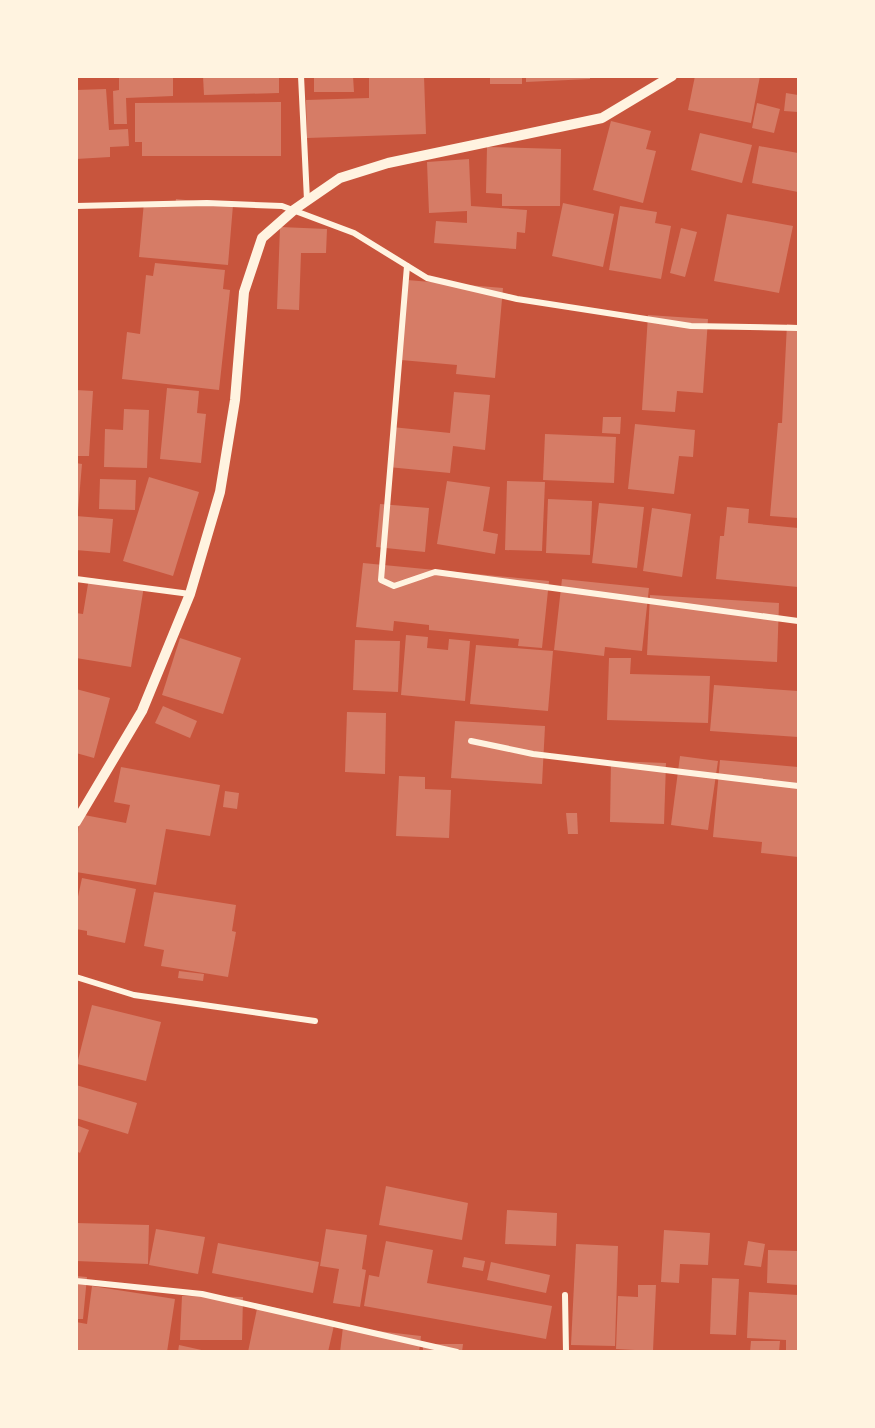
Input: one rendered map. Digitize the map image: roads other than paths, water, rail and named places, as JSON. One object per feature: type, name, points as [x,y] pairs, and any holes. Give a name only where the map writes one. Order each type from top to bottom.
[{"type":"street","points":[[301,76],[307,200]]},
{"type":"street","points":[[76,822],[142,711],[190,594],[220,492],[235,400],[244,292],[262,238],[295,209],[340,178],[388,163],[602,118],[672,76]]},
{"type":"street","points":[[76,206],[207,203],[282,206],[354,233],[427,278],[517,299],[691,326],[798,328]]},
{"type":"street","points":[[407,266],[381,580],[394,586],[435,572],[798,621]]},
{"type":"street","points":[[76,579],[190,594]]},
{"type":"street","points":[[471,741],[533,754],[798,786]]},
{"type":"street","points":[[76,977],[134,995],[315,1021]]},
{"type":"street","points":[[76,1281],[202,1294],[457,1352]]},
{"type":"street","points":[[565,1295],[566,1352]]}]
